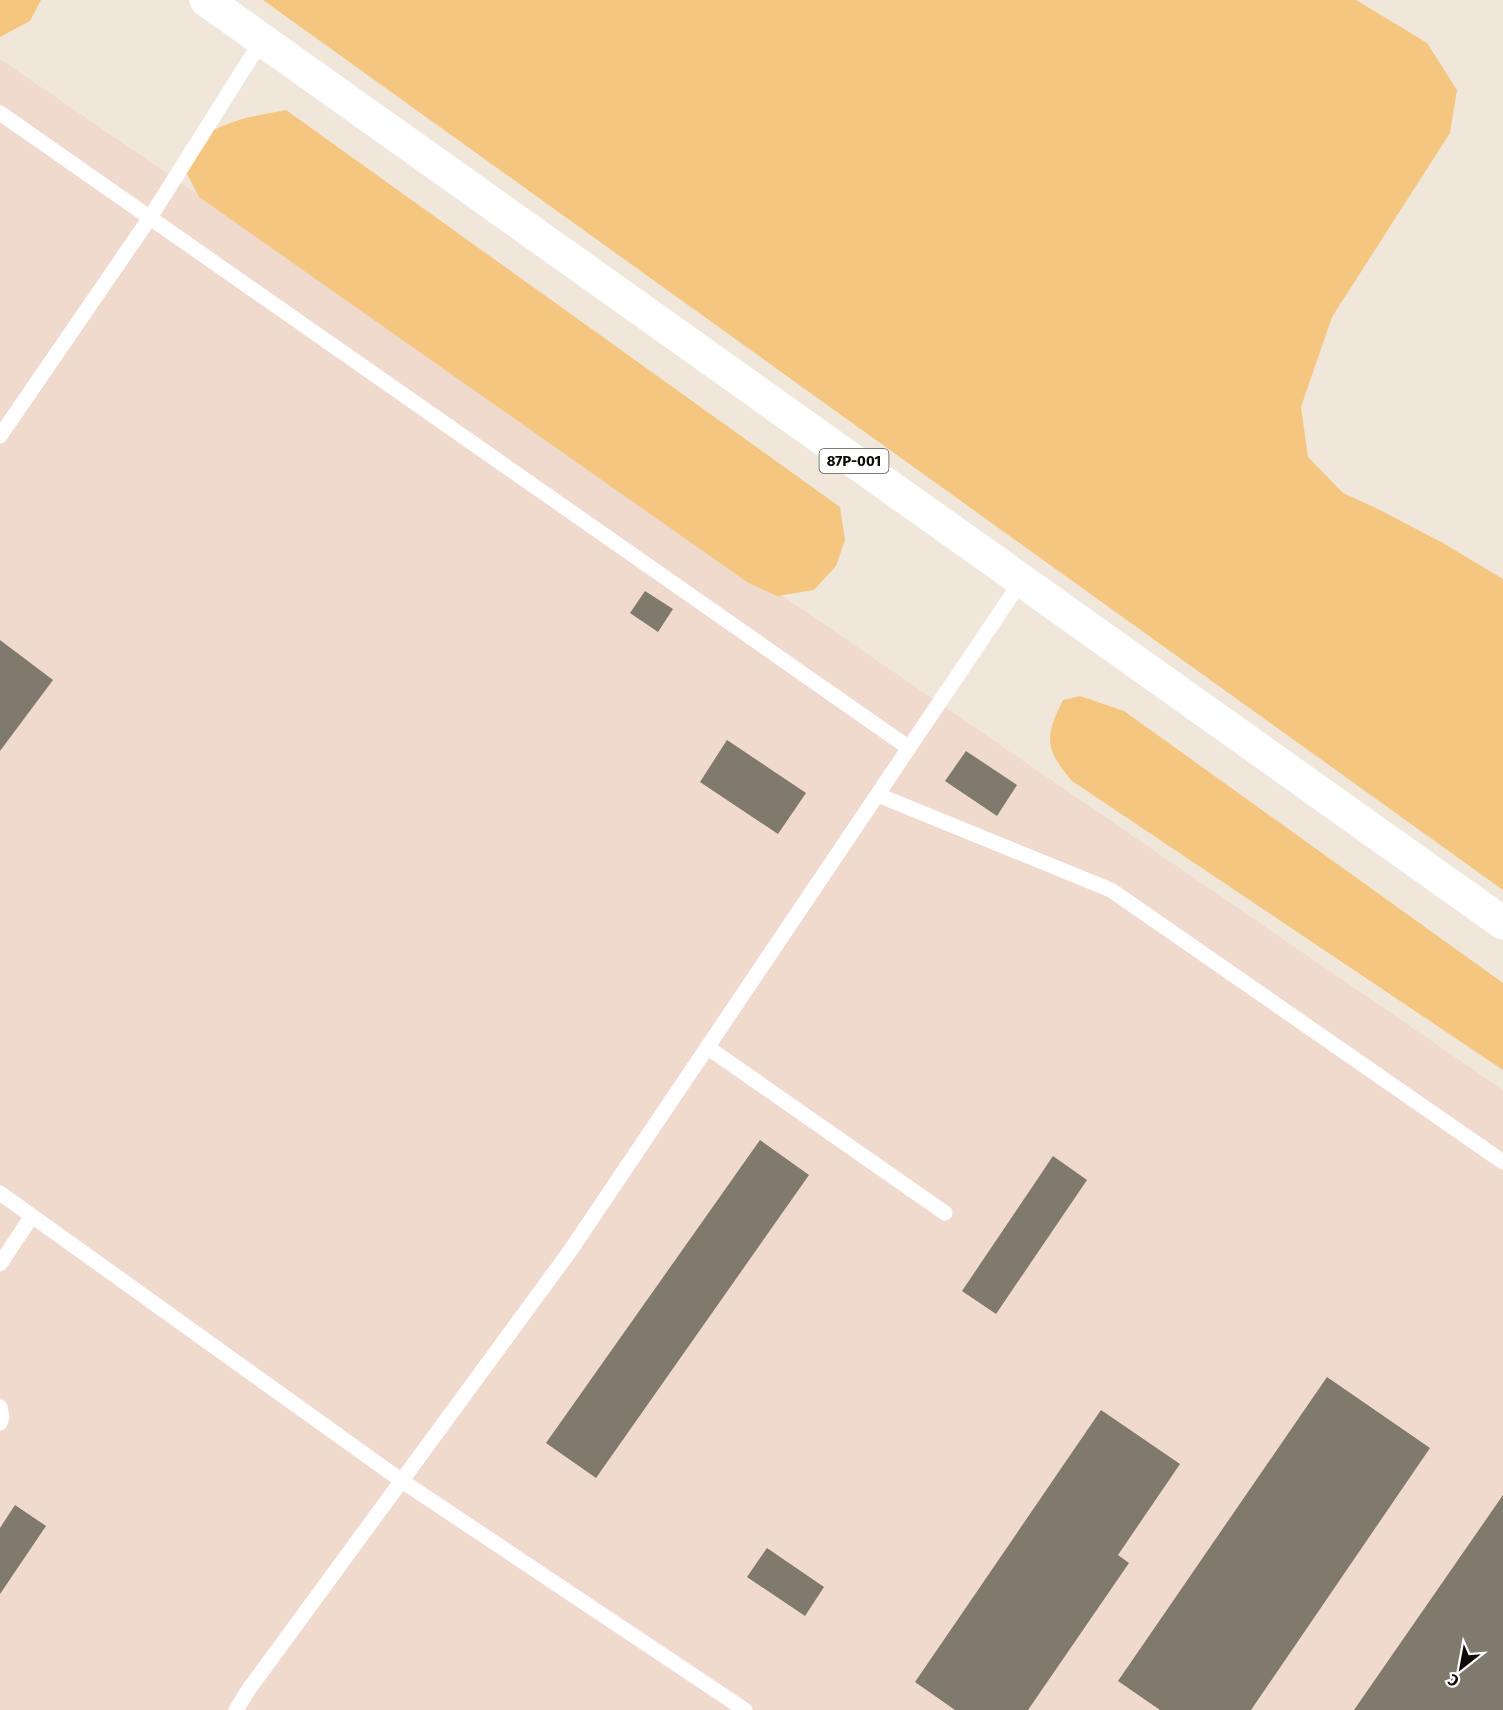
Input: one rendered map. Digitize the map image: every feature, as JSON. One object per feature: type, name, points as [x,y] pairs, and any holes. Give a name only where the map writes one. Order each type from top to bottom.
[{"type":"main road","name":"87Р-001","points":[[206,0],[1503,923]]},
{"type":"lane","points":[[0,436],[149,219],[262,40]]},
{"type":"lane","points":[[0,113],[909,748]]},
{"type":"lane","points":[[236,1710],[249,1689],[570,1251],[1022,580]]},
{"type":"lane","points":[[878,795],[1111,890],[1503,1162]]},
{"type":"lane","points":[[707,1047],[945,1214]]},
{"type":"lane","points":[[0,1193],[402,1481],[745,1710]]},
{"type":"lane","points":[[0,1264],[32,1216]]},
{"type":"lane","points":[[0,1407],[2,1417],[0,1423]]},
{"type":"shaded area","points":[[0,0],[41,0],[30,21],[0,37]]},
{"type":"shaded area","points":[[263,0],[1356,0],[1427,43],[1457,90],[1450,133],[1332,317],[1301,407],[1308,457],[1343,493],[1443,543],[1503,579],[1503,890]]},
{"type":"shaded area","points":[[0,59],[1503,1090],[1503,1710],[0,1710]]},
{"type":"shaded area","points":[[286,110],[840,507],[845,540],[836,566],[814,590],[777,596],[747,582],[199,197],[181,163],[195,139],[245,118]]},
{"type":"shaded area","points":[[1080,696],[1124,711],[1503,983],[1503,1070],[1072,781],[1052,751],[1050,734],[1063,700]]},
{"type":"building","points":[[645,591],[673,609],[658,632],[630,613]]},
{"type":"building","points":[[0,640],[53,680],[0,751]]},
{"type":"building","points":[[727,740],[806,793],[778,834],[700,782]]},
{"type":"building","points":[[966,751],[1017,785],[997,816],[945,781]]},
{"type":"building","points":[[760,1140],[809,1175],[596,1478],[546,1443]]},
{"type":"building","points":[[1053,1156],[1087,1180],[996,1314],[962,1291]]},
{"type":"building","points":[[1327,1377],[1430,1448],[1251,1710],[1160,1710],[1118,1681]]},
{"type":"building","points":[[1101,1410],[1180,1464],[1118,1555],[1129,1563],[1028,1710],[955,1710],[915,1682]]},
{"type":"building","points":[[1503,1495],[1503,1710],[1354,1710]]},
{"type":"building","points":[[15,1505],[46,1526],[0,1594],[0,1528]]},
{"type":"building","points":[[767,1548],[824,1587],[805,1616],[747,1577]]}]
